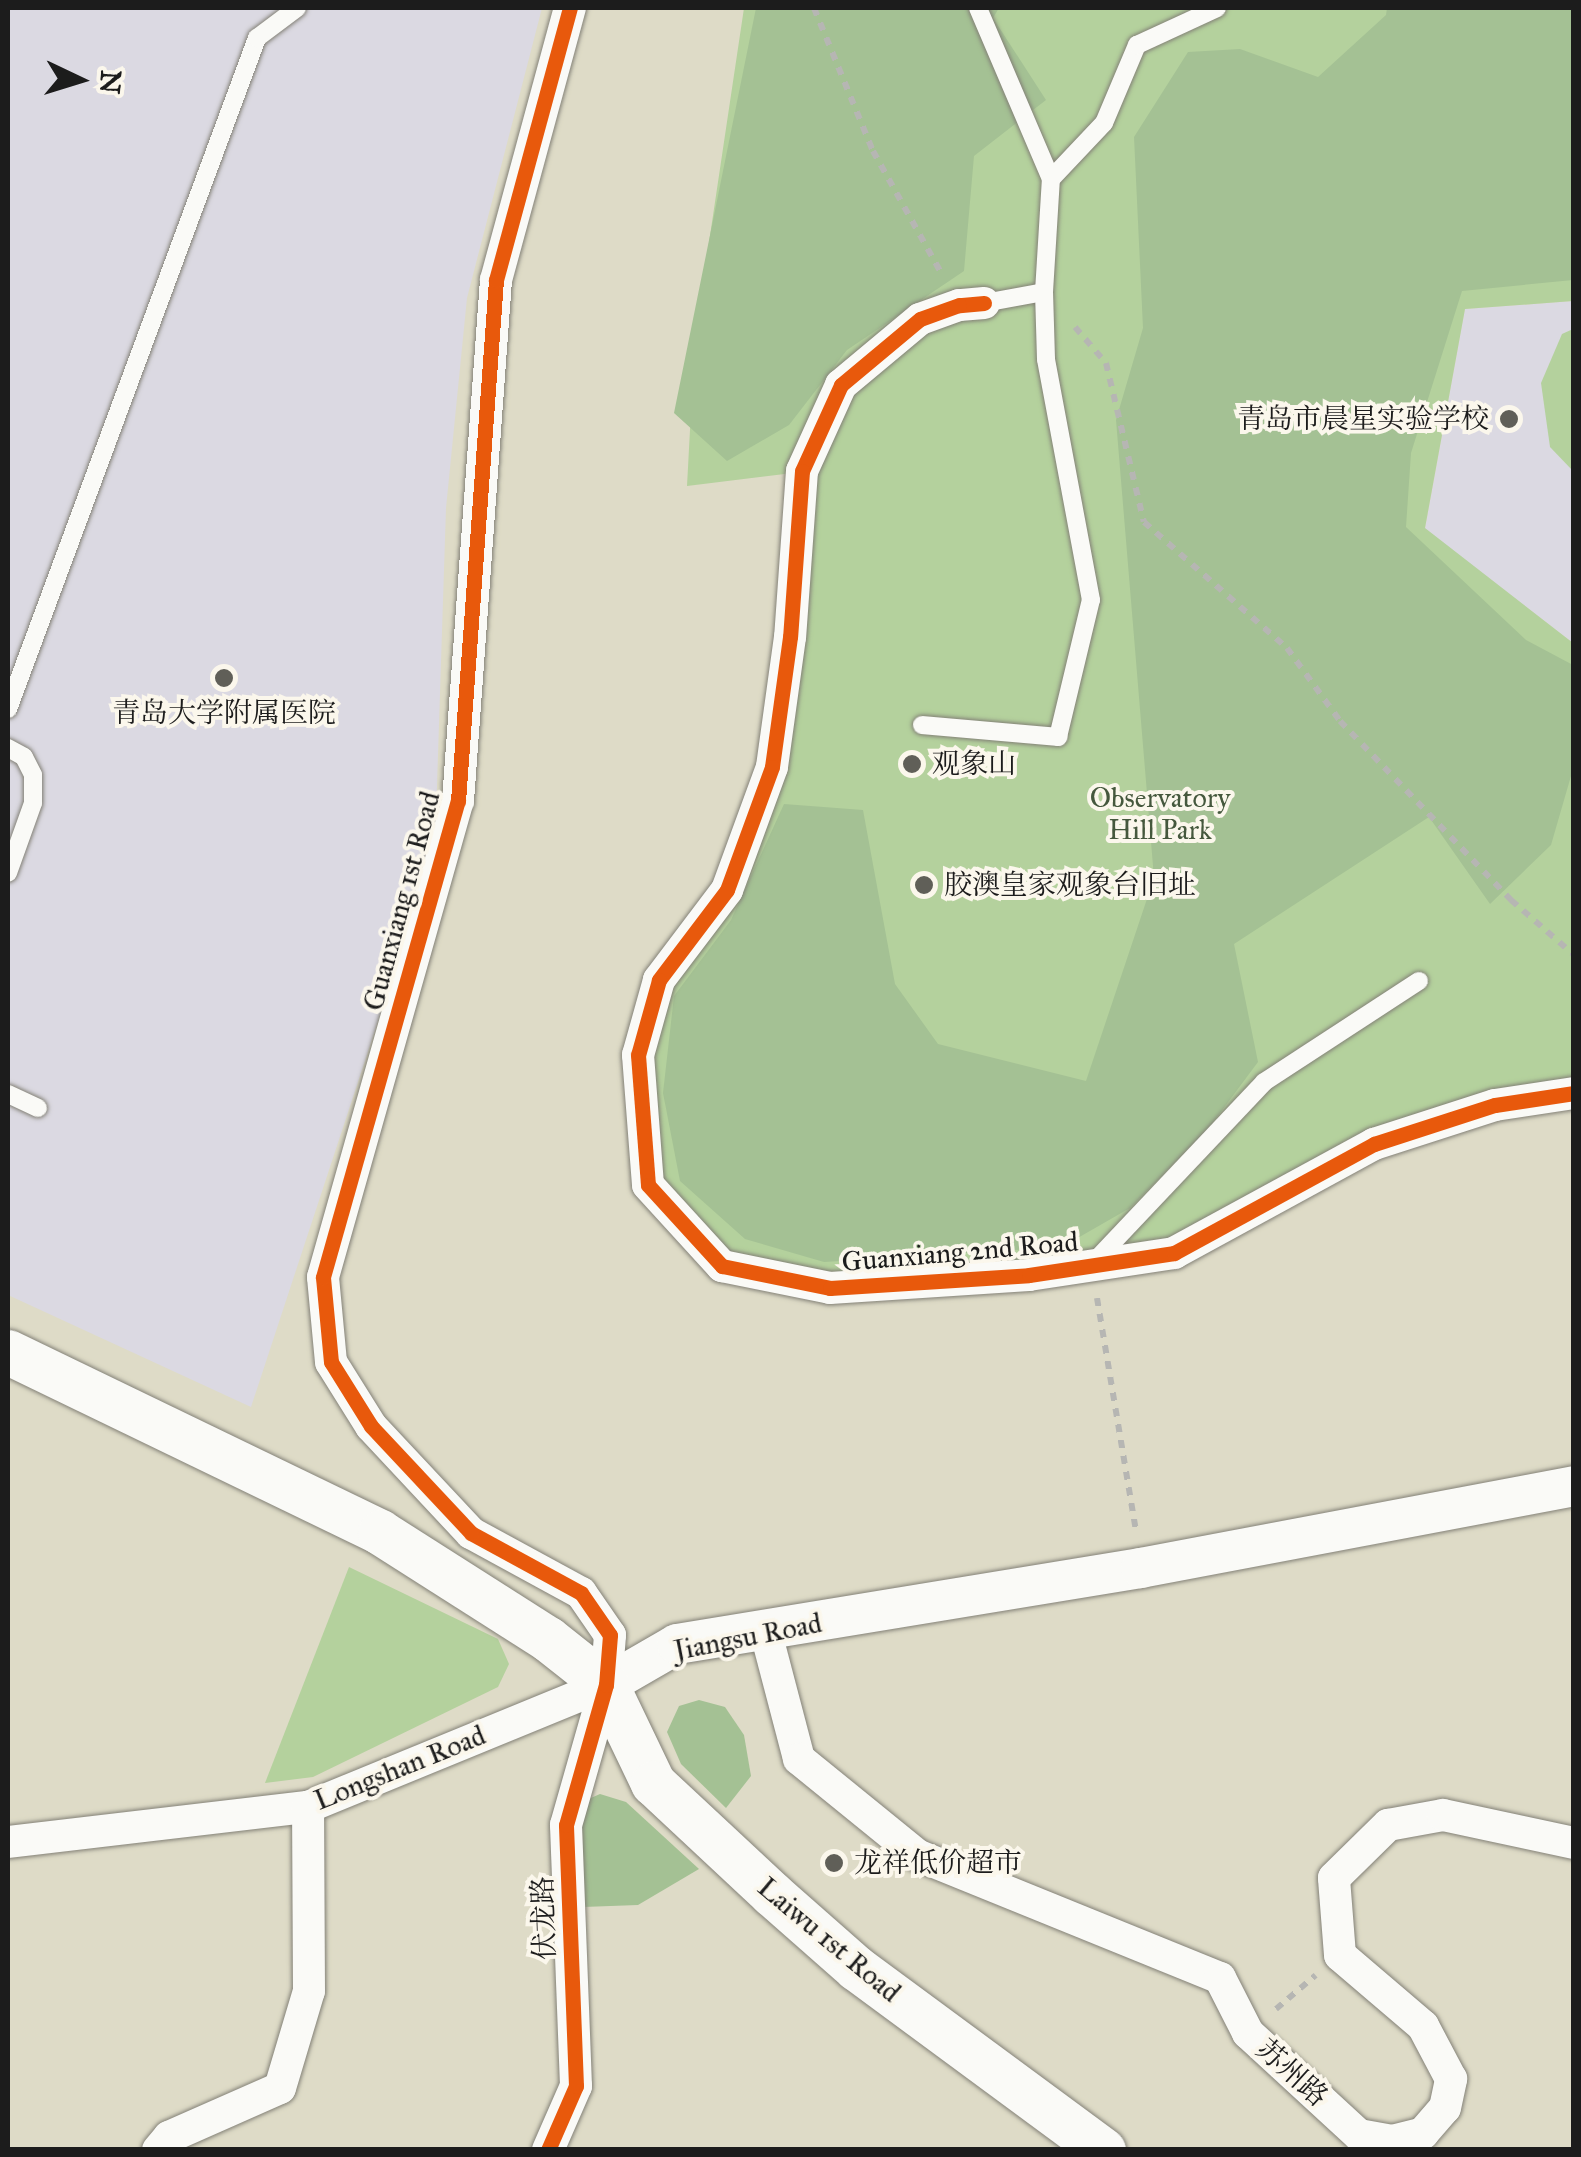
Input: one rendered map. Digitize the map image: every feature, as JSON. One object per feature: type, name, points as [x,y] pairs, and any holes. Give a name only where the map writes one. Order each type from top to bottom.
[{"type":"main road","points":[[8,1352],[380,1532],[548,1639],[606,1685]]},
{"type":"main road","name":"Laiwu 1st Road","points":[[606,1685],[653,1783],[719,1845],[856,1968],[1103,2150]]},
{"type":"street","name":"Guanxiang 1st Road","points":[[570,8],[496,280],[458,801],[323,1276],[331,1362],[371,1426],[471,1533],[581,1593],[610,1635],[606,1685]]},
{"type":"street","name":"Guanxiang 2nd Road","points":[[972,304],[920,319],[841,385],[802,471],[790,637],[772,767],[727,890],[659,980],[638,1055],[648,1186],[722,1266],[830,1288],[1029,1275],[1174,1253],[1374,1144],[1495,1106],[1574,1093]]},
{"type":"street","name":"Jiangsu Road","points":[[606,1685],[677,1644],[1141,1568],[1574,1486]]},
{"type":"street","name":"苏州路","points":[[766,1632],[799,1759],[917,1854],[1220,1978],[1248,2034],[1359,2135],[1392,2140],[1424,2133],[1446,2108],[1451,2079],[1423,2026],[1340,1955]]},
{"type":"street","name":"Longshan Road","points":[[8,1842],[308,1807],[606,1685]]},
{"type":"street","name":"伏龙路","points":[[548,2150],[576,2086],[566,1825],[606,1685]]},
{"type":"street","points":[[158,2150],[169,2137],[280,2088],[309,1991],[308,1807]]},
{"type":"street","points":[[1340,1955],[1334,1878],[1388,1825],[1443,1815],[1574,1843]]},
{"type":"lane","points":[[8,708],[257,38],[297,8]]},
{"type":"lane","points":[[922,724],[1058,737],[1091,600],[1046,359],[1044,292],[1051,179],[978,8]]},
{"type":"lane","points":[[1051,179],[1104,123],[1138,45],[1217,8]]},
{"type":"lane","points":[[972,304],[1044,292]]},
{"type":"lane","points":[[8,748],[24,757],[33,775],[33,803],[8,873]]},
{"type":"lane","points":[[1091,1266],[1264,1082],[1419,981]]},
{"type":"lane","points":[[8,1094],[38,1108]]},
{"type":"path","points":[[814,8],[873,151],[972,304]]},
{"type":"path","points":[[1044,292],[1106,363],[1144,522],[1287,648],[1340,721],[1511,900],[1574,956]]},
{"type":"path","points":[[1091,1266],[1141,1568]]},
{"type":"path","points":[[1248,2034],[1340,1955]]},
{"type":"shaded area","name":"青岛大学附属医院","points":[[8,8],[542,8],[467,298],[446,508],[435,848],[251,1407],[8,1295]]},
{"type":"shaded area","name":"青岛市晨星实验学校","points":[[1573,301],[1573,643],[1425,529],[1465,309]]},
{"type":"green space","name":"Observatory Hill Park","points":[[744,8],[1573,8],[1573,301],[1465,309],[1425,528],[1573,643],[1573,1093],[1495,1105],[1174,1253],[830,1288],[722,1266],[648,1185],[638,1055],[659,980],[727,890],[772,767],[801,472],[687,486],[695,336]]},
{"type":"green space","points":[[756,8],[999,8],[993,18],[1046,100],[974,156],[964,271],[847,350],[789,425],[727,461],[674,413]]},
{"type":"green space","points":[[1387,8],[1573,8],[1573,280],[1462,291],[1411,453],[1406,527],[1526,640],[1573,665],[1573,769],[1551,845],[1490,904],[1429,817],[1234,944],[1258,1062],[1208,1129],[1130,1208],[1062,1247],[824,1262],[745,1239],[680,1181],[663,1093],[674,996],[731,920],[784,804],[863,810],[895,984],[938,1044],[1086,1081],[1154,878],[1116,420],[1143,328],[1134,137],[1188,52],[1240,49],[1318,77],[1386,15]]},
{"type":"green space","points":[[1573,329],[1573,471],[1550,447],[1541,383],[1562,334]]},
{"type":"green space","points":[[349,1567],[498,1639],[509,1664],[498,1687],[313,1777],[265,1783]]},
{"type":"green space","points":[[699,1700],[725,1707],[744,1735],[751,1776],[726,1808],[681,1764],[667,1732],[679,1706]]},
{"type":"green space","points":[[600,1794],[626,1802],[699,1869],[638,1905],[583,1907],[577,1829],[584,1801]]},
{"type":"cycle path","points":[[548,2150],[576,2086],[566,1825],[606,1685],[610,1635],[581,1593],[471,1533],[371,1426],[331,1362],[323,1277],[458,801],[496,280],[570,8]]},
{"type":"cycle path","points":[[984,303],[959,305],[920,319],[841,385],[802,471],[790,637],[772,767],[727,890],[659,980],[638,1055],[648,1185],[722,1266],[830,1288],[1029,1275],[1174,1253],[1374,1144],[1495,1105],[1574,1093]]},
{"type":"place","name":"青岛市晨星实验学校","points":[[1509,419]]},
{"type":"place","name":"青岛大学附属医院","points":[[224,678]]},
{"type":"place","name":"观象山","points":[[912,764]]},
{"type":"place","name":"胶澳皇家观象台旧址","points":[[924,885]]},
{"type":"place","name":"龙祥低价超市","points":[[834,1863]]}]
